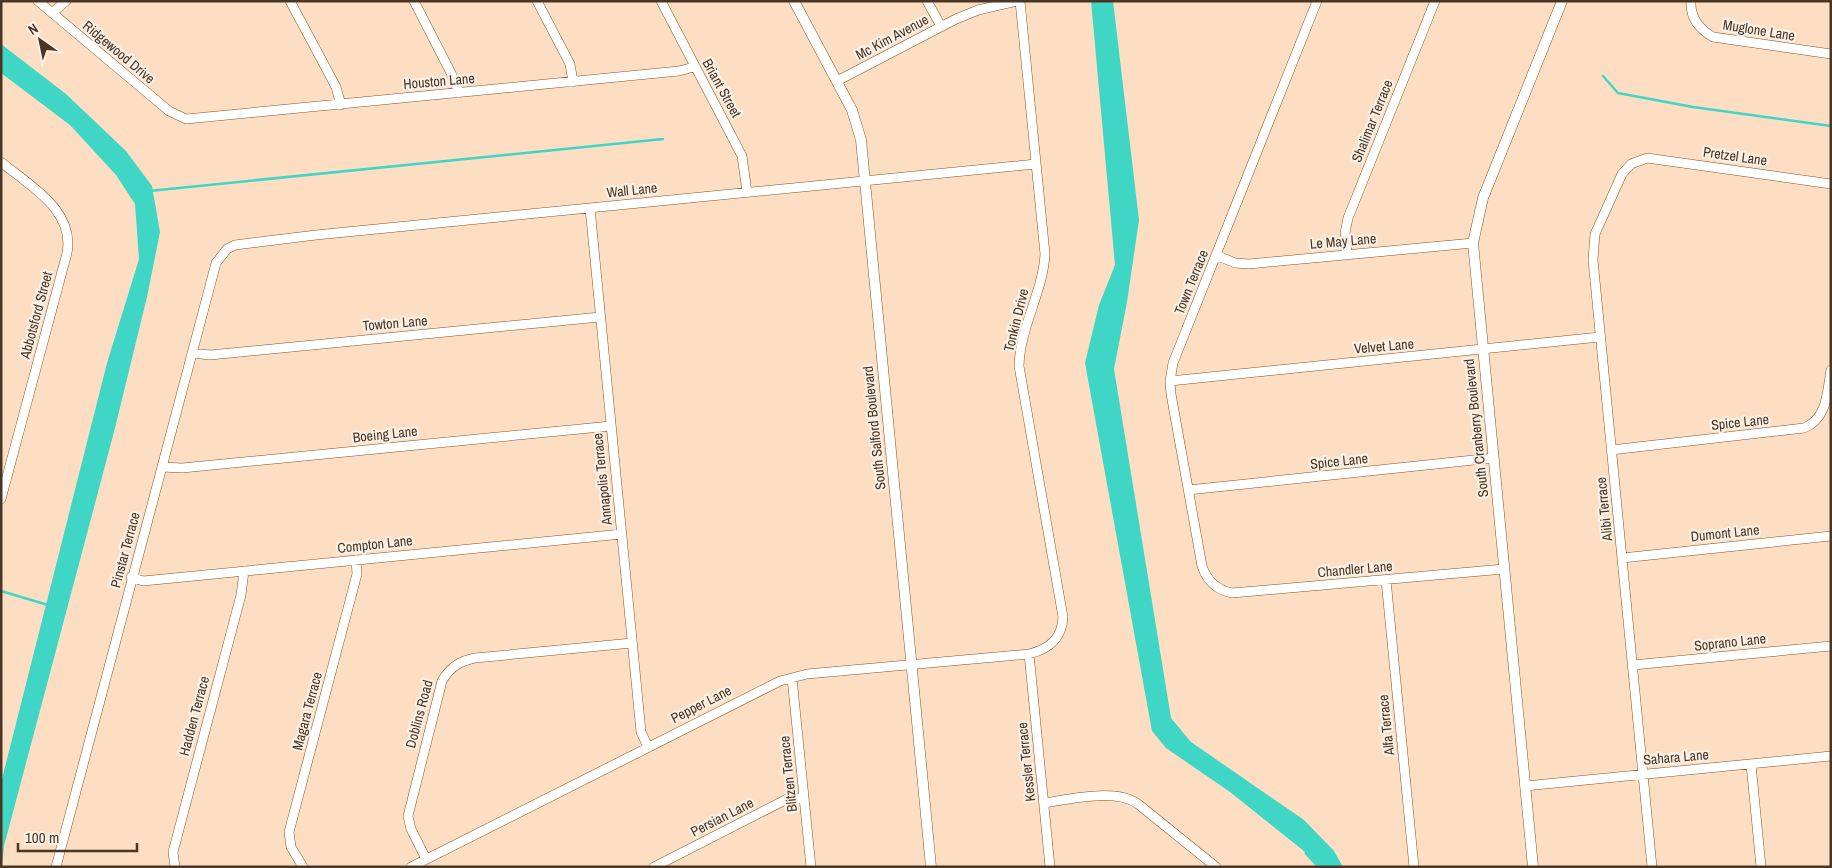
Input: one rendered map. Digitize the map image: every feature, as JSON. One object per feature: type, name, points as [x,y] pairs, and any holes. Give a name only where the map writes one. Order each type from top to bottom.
[{"type":"street","name":"Ridgewood Drive","points":[[38,1],[169,112],[186,119]]},
{"type":"street","points":[[52,13],[66,1]]},
{"type":"street","points":[[290,1],[332,79],[341,105]]},
{"type":"street","points":[[414,1],[452,73],[459,93]]},
{"type":"street","points":[[537,1],[570,64],[573,82]]},
{"type":"street","name":"Briant Street","points":[[661,1],[742,156],[747,192]]},
{"type":"street","name":"South Salford Boulevard","points":[[794,1],[837,81],[858,126],[931,867]]},
{"type":"street","points":[[927,1],[941,26]]},
{"type":"street","name":"Mc Kim Avenue","points":[[837,81],[941,26],[978,10],[1019,1]]},
{"type":"street","name":"Tonkin Drive","points":[[1019,1],[1044,260],[1021,344],[1019,366],[1063,616],[1061,631],[1056,640],[1044,649],[1028,654]]},
{"type":"street","name":"Town Terrace","points":[[1212,583],[1202,566],[1188,490],[1170,381],[1173,362],[1317,1]]},
{"type":"street","name":"Shalimar Terrace","points":[[1347,254],[1345,234],[1348,218],[1434,1]]},
{"type":"street","name":"South Cranberry Boulevard","points":[[1533,867],[1473,243],[1483,198],[1562,1]]},
{"type":"street","name":"Muglone Lane","points":[[1691,1],[1693,16],[1701,29],[1713,36],[1831,54]]},
{"type":"street","name":"Houston Lane","points":[[186,119],[573,82],[679,71],[694,67]]},
{"type":"street","name":"Pretzel Lane","points":[[1636,161],[1647,158],[1831,184]]},
{"type":"street","name":"Alibi Terrace","points":[[1636,161],[1622,174],[1595,234],[1593,246],[1600,338],[1652,867]]},
{"type":"street","name":"Abbotsford Street","points":[[1,162],[49,202],[62,216],[68,238],[67,253],[1,499]]},
{"type":"street","name":"Wall Lane","points":[[231,246],[316,235],[1036,164]]},
{"type":"street","name":"Annapolis Terrace","points":[[590,208],[641,732],[648,747]]},
{"type":"street","name":"Le May Lane","points":[[1216,255],[1235,263],[1249,264],[1473,243]]},
{"type":"street","name":"Pinstar Terrace","points":[[56,867],[131,577],[216,263],[221,255],[231,246]]},
{"type":"street","name":"Towton Lane","points":[[192,353],[210,355],[600,317]]},
{"type":"street","name":"Velvet Lane","points":[[1170,381],[1600,338]]},
{"type":"street","name":"Spice Lane","points":[[1611,450],[1804,428],[1815,422],[1821,415],[1825,406],[1831,370]]},
{"type":"street","name":"Boeing Lane","points":[[162,466],[182,468],[611,426]]},
{"type":"street","name":"Spice Lane","points":[[1188,490],[1493,458]]},
{"type":"street","name":"Compton Lane","points":[[131,577],[143,580],[622,534]]},
{"type":"street","name":"Dumont Lane","points":[[1622,558],[1831,536]]},
{"type":"street","name":"Magara Terrace","points":[[303,867],[291,847],[289,832],[357,574],[356,560]]},
{"type":"street","name":"Chandler Lane","points":[[1212,583],[1219,589],[1232,593],[1504,569]]},
{"type":"street","name":"Hadden Terrace","points":[[175,867],[173,852],[241,595],[244,571]]},
{"type":"street","name":"Alfa Terrace","points":[[1386,580],[1414,867]]},
{"type":"street","name":"Doblins Road","points":[[426,859],[411,829],[410,806],[442,681],[451,668],[462,661],[475,658],[632,643]]},
{"type":"street","name":"Soprano Lane","points":[[1633,665],[1831,646]]},
{"type":"street","name":"Pepper Lane","points":[[411,867],[771,685],[792,678],[1028,654]]},
{"type":"street","name":"Kessler Terrace","points":[[1028,654],[1050,867]]},
{"type":"street","name":"Blitzen Terrace","points":[[792,678],[811,867]]},
{"type":"street","name":"Sahara Lane","points":[[1525,786],[1831,756]]},
{"type":"street","points":[[1751,764],[1762,867]]},
{"type":"street","points":[[1044,803],[1112,795],[1127,797],[1211,865]]},
{"type":"street","name":"Persian Lane","points":[[654,867],[788,799],[804,797]]},
{"type":"water","points":[[1091,1],[1113,1],[1139,220],[1127,302],[1114,369],[1171,718],[1191,742],[1304,820],[1334,851],[1343,867],[1324,867],[1230,792],[1166,748],[1152,731],[1085,363],[1099,305],[1115,265]]},
{"type":"water","points":[[1,44],[66,94],[126,151],[152,186],[160,232],[147,297],[114,432],[4,846],[2,867],[1,783],[107,363],[139,259],[135,204],[116,175],[70,125],[1,73]]},
{"type":"waterway","points":[[1603,76],[1618,93],[1693,107],[1831,126]]},
{"type":"waterway","points":[[149,191],[663,139]]},
{"type":"waterway","points":[[1,591],[48,605]]},
{"type":"waterway","points":[[1309,852],[1323,867]]}]
